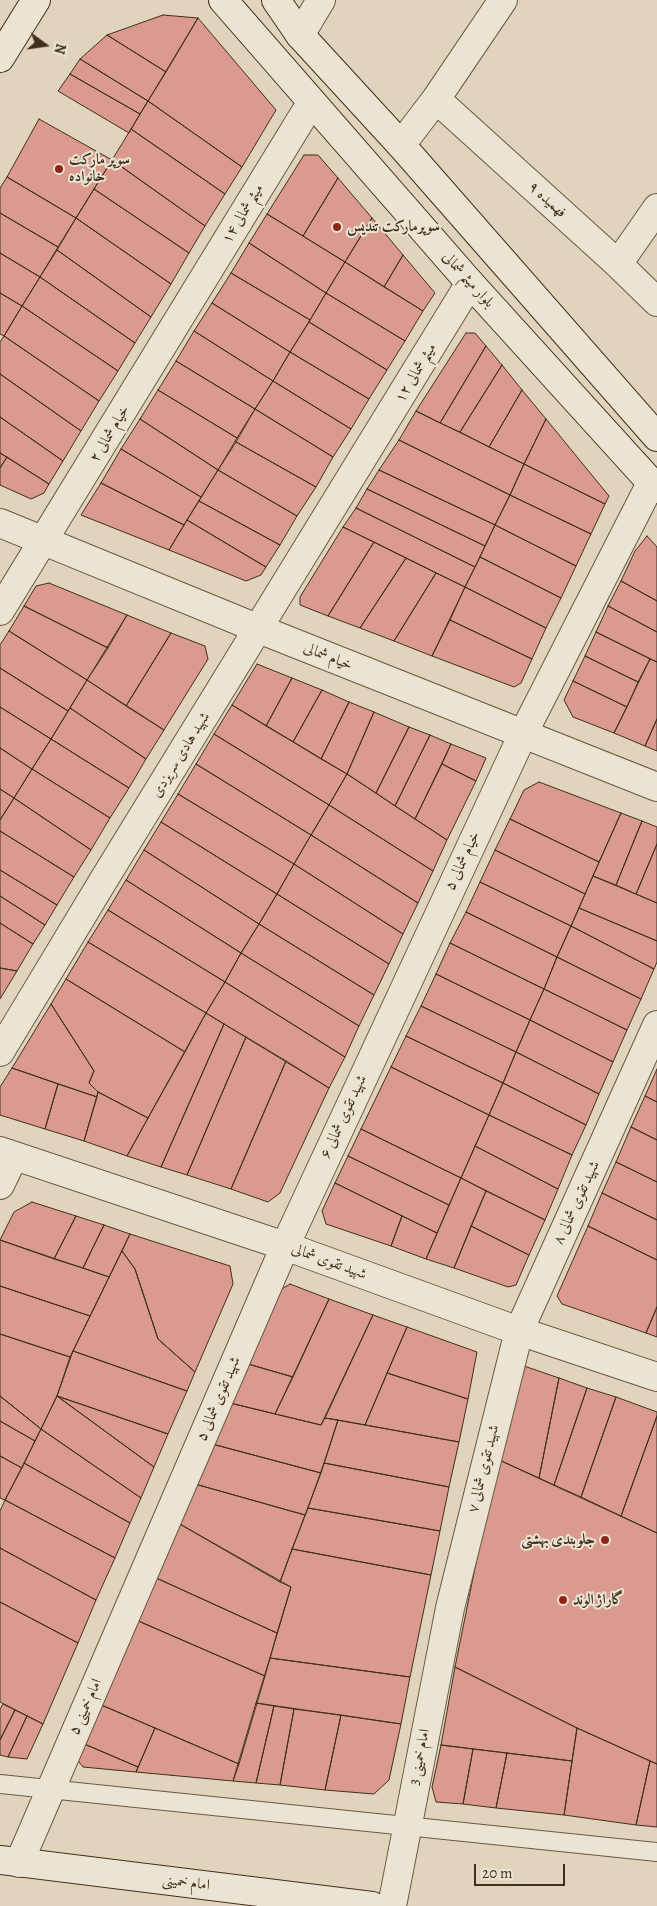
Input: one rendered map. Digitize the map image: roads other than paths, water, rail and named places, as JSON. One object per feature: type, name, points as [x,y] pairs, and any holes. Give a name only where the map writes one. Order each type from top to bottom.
[{"type":"street","points":[[0,58],[36,0]]},
{"type":"street","name":"بلوار میثم شمالی","points":[[222,0],[470,283],[654,486]]},
{"type":"street","points":[[276,0],[300,34],[401,145],[657,437]]},
{"type":"street","points":[[300,34],[321,0]]},
{"type":"street","points":[[401,145],[436,99],[504,0]]},
{"type":"street","name":"فهمیده ۹","points":[[436,99],[618,264],[657,302]]},
{"type":"street","name":"میثم شمالی ۱۴","points":[[176,326],[311,102]]},
{"type":"street","points":[[618,264],[657,208]]},
{"type":"street","name":"میثم شمالی ۱۲","points":[[258,629],[470,283]]},
{"type":"street","name":"خیام شمالی ۲","points":[[0,612],[176,326]]},
{"type":"street","name":"خیام شمالی ۵","points":[[404,988],[523,734],[582,619],[654,486]]},
{"type":"street","name":"خیام شمالی","points":[[0,523],[258,629],[657,787]]},
{"type":"street","name":"شهید هادی سریزدی","points":[[0,1052],[258,629]]},
{"type":"street","name":"شهید تقوی شمالی ۶","points":[[285,1246],[404,988]]},
{"type":"street","name":"شهید تقوی شمالی ۸","points":[[519,1331],[657,1025]]},
{"type":"street","points":[[0,1185],[7,1153]]},
{"type":"street","name":"شهید تقوی شمالی","points":[[7,1153],[285,1246],[519,1331],[657,1376]]},
{"type":"street","name":"شهید تقوی شمالی ۵","points":[[154,1552],[285,1246]]},
{"type":"street","name":"شهید تقوی شمالی ۷","points":[[450,1608],[519,1331]]},
{"type":"street","name":"امام خمینی ۵","points":[[9,1862],[50,1789],[154,1552]]},
{"type":"street","name":"امام خمینی 3","points":[[392,1906],[450,1608]]},
{"type":"street","name":"امام خمینی","points":[[9,1862],[372,1906]]},
{"type":"lane","points":[[0,1784],[657,1852]]},
{"type":"place","name":"سوپر مارکت خانواده","points":[[59,169]]},
{"type":"place","name":"سوپرمارکت تندیس","points":[[337,227]]},
{"type":"place","name":"جلوبندی بهشتی","points":[[605,1540]]},
{"type":"place","name":"گاراژ الوند","points":[[563,1600]]}]
